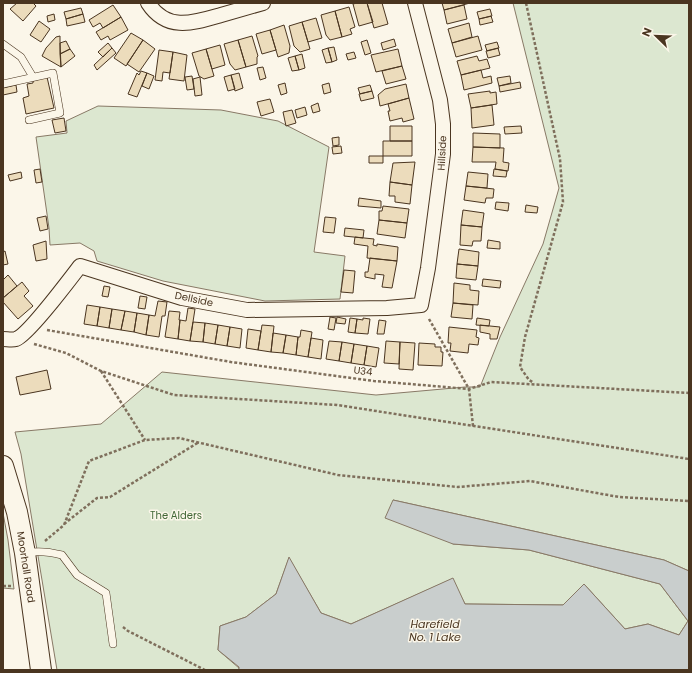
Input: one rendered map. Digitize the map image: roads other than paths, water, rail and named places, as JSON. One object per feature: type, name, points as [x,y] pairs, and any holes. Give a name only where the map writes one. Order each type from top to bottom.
[{"type":"street","points":[[148,3],[158,15],[175,22],[186,24],[198,22],[263,3]]},
{"type":"street","name":"Hillside","points":[[415,3],[440,100],[443,124],[443,154],[431,253],[421,305]]},
{"type":"street","name":"Dellside","points":[[10,339],[33,324],[80,266],[182,298],[247,310],[387,308],[421,305]]},
{"type":"street","name":"Moorhall Road","points":[[3,466],[16,512],[30,552],[41,670]]},
{"type":"lane","points":[[3,44],[21,57],[33,77]]},
{"type":"lane","points":[[3,84],[53,73],[60,113],[29,120]]},
{"type":"lane","points":[[30,552],[49,552],[62,555],[77,576],[106,593],[113,644]]},
{"type":"water","name":"Harefield No. 1 Lake","points":[[393,500],[664,560],[689,571],[689,670],[239,670],[239,667],[218,650],[220,626],[246,617],[276,594],[289,557],[321,613],[351,624],[453,578],[465,604],[563,605],[584,584],[625,629],[648,624],[679,635],[688,621],[660,584],[529,550],[453,544],[385,518]]},
{"type":"park label","name":"The Alders","points":[[176,515]]}]
